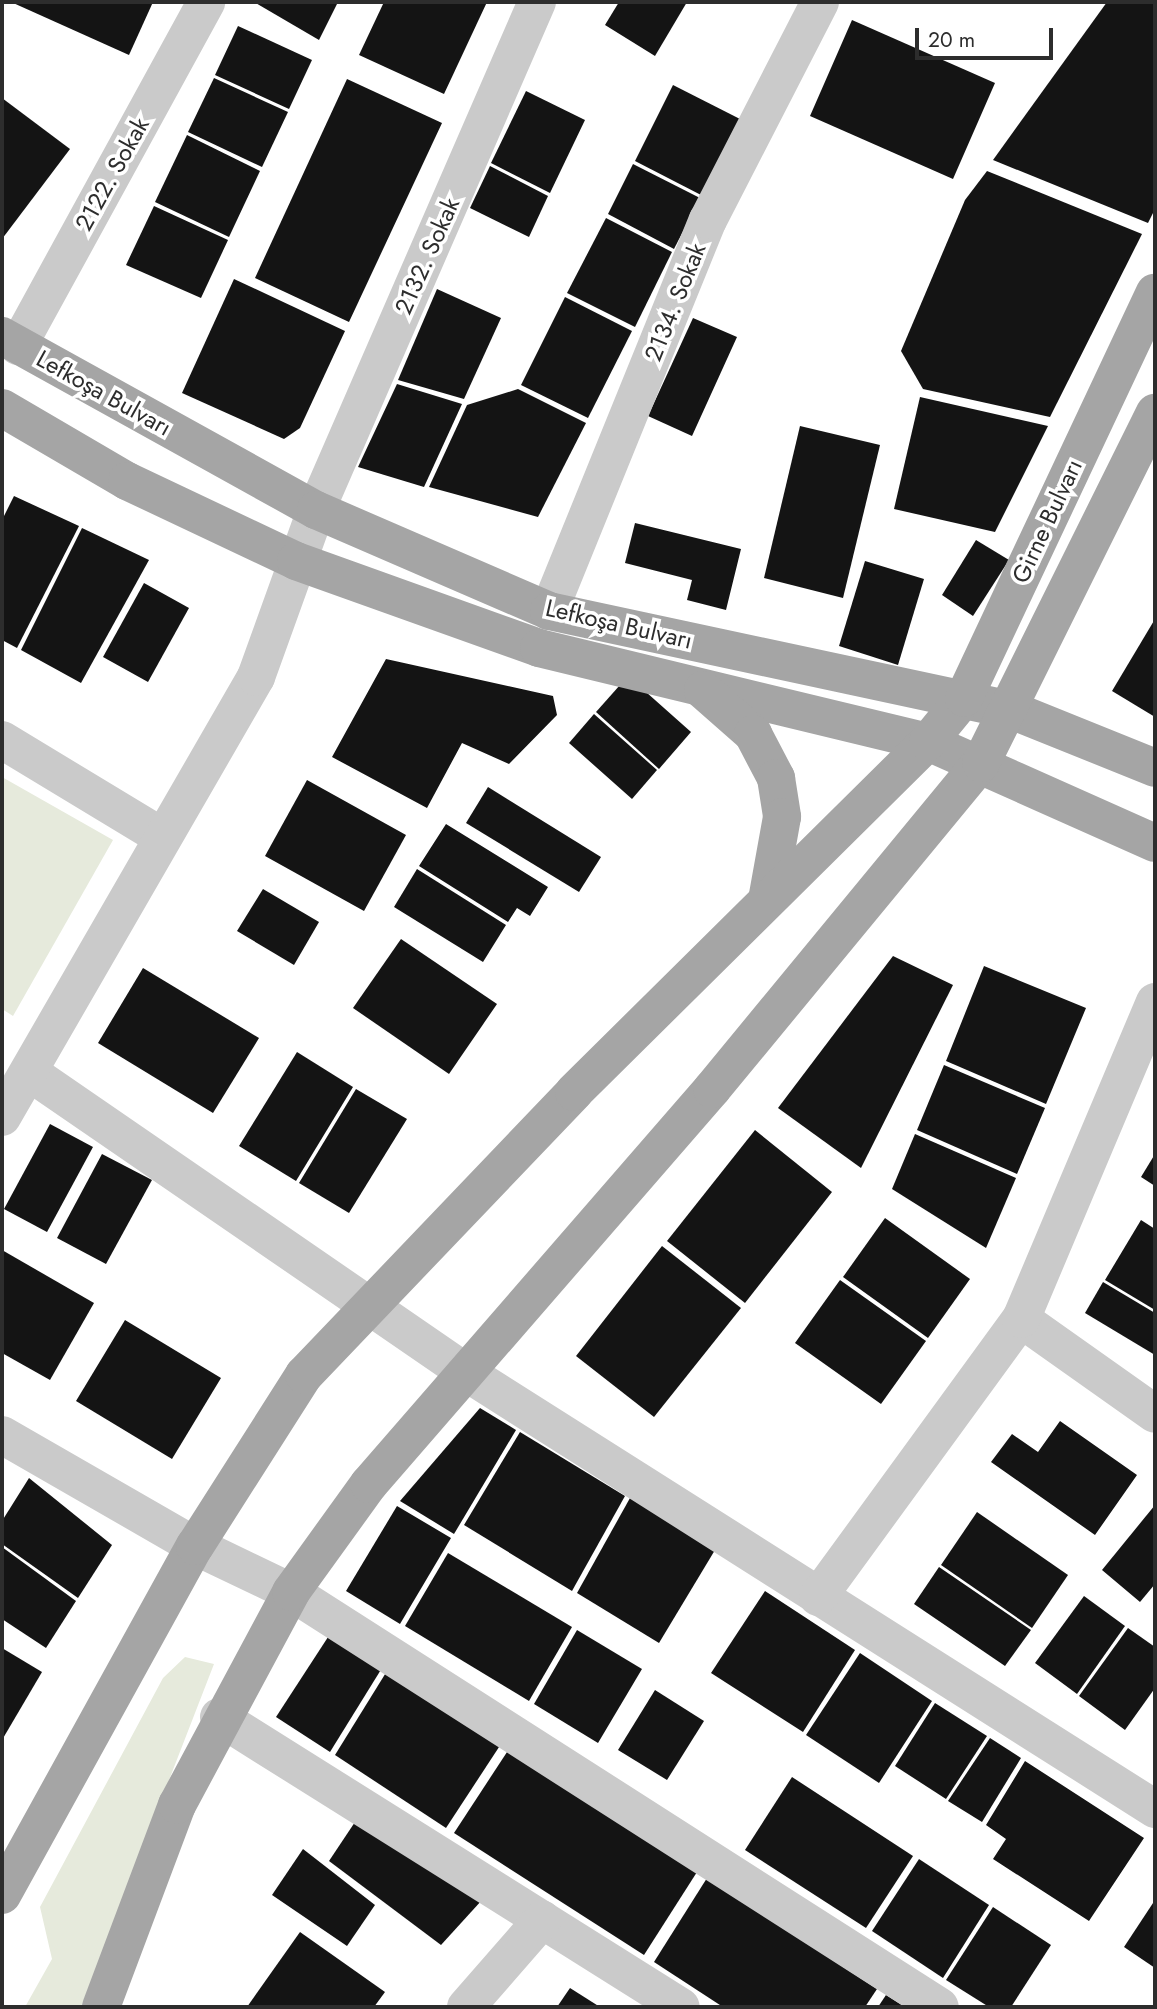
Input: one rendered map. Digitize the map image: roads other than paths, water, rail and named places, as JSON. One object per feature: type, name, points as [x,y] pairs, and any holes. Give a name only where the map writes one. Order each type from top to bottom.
[{"type":"main road","name":"Girne Bulvarı","points":[[7,1872],[195,1546],[304,1375],[368,1306],[766,901],[928,742],[964,698],[1155,293]]},
{"type":"main road","name":"Lefkoşa Bulvarı","points":[[10,341],[316,510],[549,611],[964,698],[1010,710],[1155,768]]},
{"type":"main road","name":"Lefkoşa Bulvarı","points":[[2,408],[127,481],[296,561],[539,648],[928,742],[981,763],[1155,843]]},
{"type":"main road","name":"Girne Bulvarı","points":[[100,2007],[177,1805],[219,1717],[291,1592],[369,1483],[712,1089],[981,763],[1010,710],[1155,413]]},
{"type":"main road","points":[[699,687],[754,734],[776,778],[782,817],[766,901]]},
{"type":"street","name":"2122. Sokak","points":[[10,341],[206,2]]},
{"type":"street","name":"2132. Sokak","points":[[2,1117],[256,677],[316,510],[537,2]]},
{"type":"street","name":"2134. Sokak","points":[[549,611],[708,220],[820,2]]},
{"type":"street","points":[[2,740],[162,837]]},
{"type":"street","points":[[818,1597],[1021,1319],[1155,1002]]},
{"type":"street","points":[[29,1072],[464,1371],[1155,1809]]},
{"type":"street","points":[[1021,1319],[1155,1414]]},
{"type":"street","points":[[2,1435],[195,1546],[291,1592],[940,2007]]},
{"type":"street","points":[[219,1717],[681,2007]]},
{"type":"street","points":[[466,2007],[542,1920]]}]
